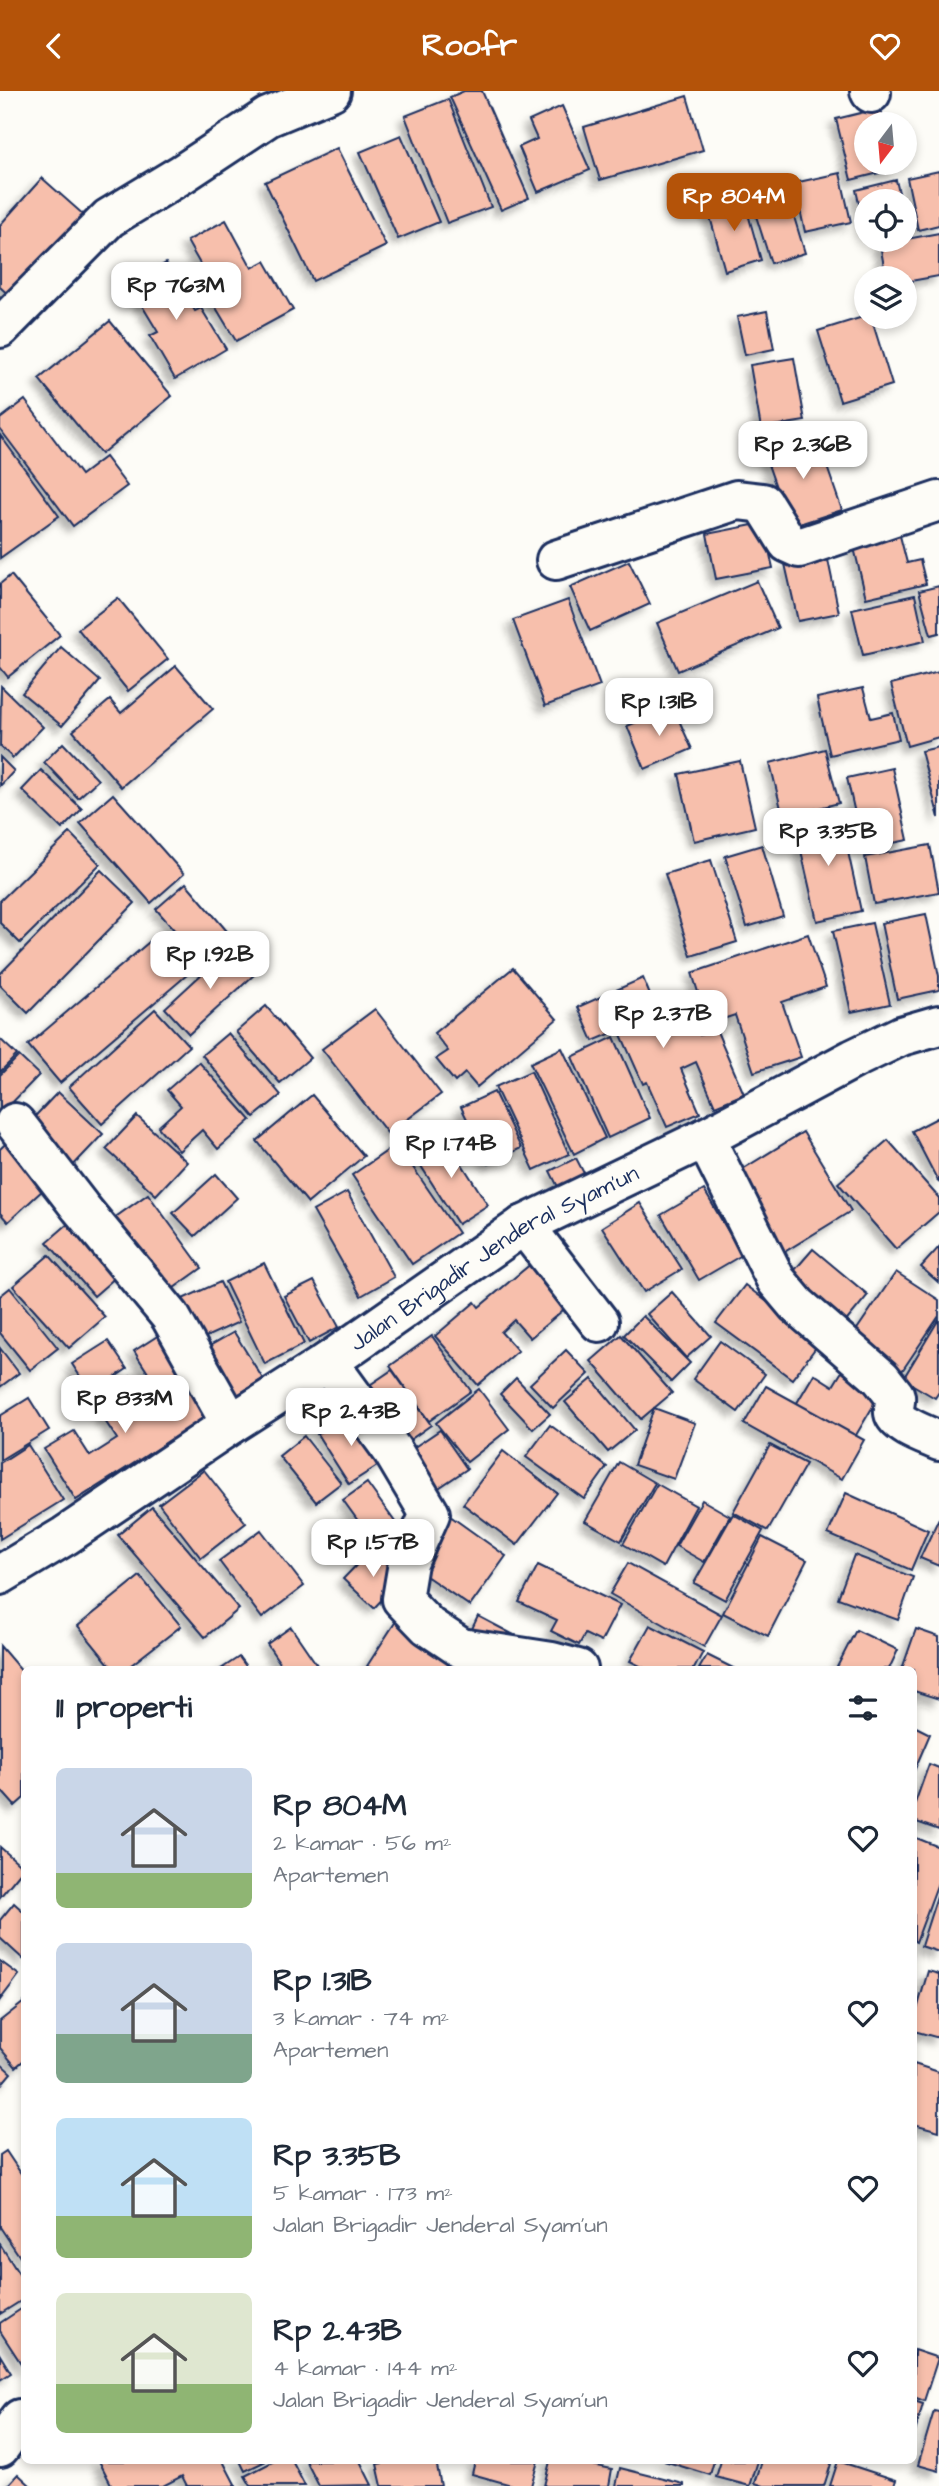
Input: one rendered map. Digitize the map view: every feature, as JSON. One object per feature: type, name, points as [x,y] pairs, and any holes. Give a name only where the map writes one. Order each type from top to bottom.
[{"type":"street","points":[[0,328],[109,218],[268,117],[331,91]]},
{"type":"street","points":[[556,560],[737,500],[763,503],[788,543],[799,548],[939,501]]},
{"type":"street","name":"Jalan Brigadir Jenderal Syam'un","points":[[0,1575],[127,1496],[231,1424],[328,1362],[524,1224],[705,1138],[853,1059],[901,1036],[939,1025]]},
{"type":"street","points":[[15,1123],[170,1316],[231,1424]]},
{"type":"street","points":[[705,1138],[776,1280],[797,1305],[881,1378],[895,1396],[895,1418],[939,1441]]},
{"type":"street","points":[[524,1224],[599,1322]]},
{"type":"street","points":[[328,1362],[392,1450],[430,1514],[408,1563],[402,1599],[428,1626],[461,1649],[567,1666]]},
{"type":"building","points":[[464,91],[482,91],[529,198],[501,210],[450,97]]},
{"type":"building","points":[[687,96],[703,150],[600,180],[584,127]]},
{"type":"building","points":[[448,99],[491,207],[447,223],[405,116]]},
{"type":"building","points":[[562,106],[590,170],[538,192],[519,147],[537,139],[529,121]]},
{"type":"building","points":[[881,108],[882,112],[865,112]]},
{"type":"building","points":[[854,115],[854,175],[871,175],[851,180],[836,119]]},
{"type":"building","points":[[401,135],[439,222],[398,239],[360,152]]},
{"type":"building","points":[[337,148],[386,246],[313,281],[265,182]]},
{"type":"building","points":[[939,171],[939,225],[918,230],[917,189],[909,189],[907,178]]},
{"type":"building","points":[[840,173],[851,222],[805,232],[794,183]]},
{"type":"building","points":[[42,178],[85,216],[12,298],[0,287],[0,225]]},
{"type":"building","points":[[896,180],[898,189],[860,189]]},
{"type":"building","points":[[784,184],[805,253],[771,263],[749,194]]},
{"type":"building","points":[[743,196],[761,260],[725,271],[707,206]]},
{"type":"building","points":[[226,220],[252,268],[265,261],[293,310],[236,341],[206,291],[213,287],[187,241]]},
{"type":"building","points":[[939,233],[939,276],[917,280],[917,266],[884,266],[881,252],[917,252],[917,237]]},
{"type":"building","points":[[166,263],[195,311],[201,308],[226,349],[175,379],[150,336],[158,332],[129,284]]},
{"type":"building","points":[[767,311],[774,349],[745,355],[737,317]]},
{"type":"building","points":[[854,320],[854,329],[875,329],[892,385],[840,401],[818,331]]},
{"type":"building","points":[[110,321],[172,396],[101,454],[39,379]]},
{"type":"building","points":[[794,358],[805,421],[761,428],[750,365]]},
{"type":"building","points":[[25,400],[81,475],[105,457],[127,486],[73,526],[0,429],[0,419]]},
{"type":"building","points":[[0,435],[59,516],[0,558]]},
{"type":"building","points":[[816,435],[842,510],[790,527],[764,453]]},
{"type":"building","points":[[763,523],[773,568],[716,579],[707,534]]},
{"type":"building","points":[[897,524],[907,563],[920,560],[926,584],[866,598],[851,535]]},
{"type":"building","points":[[827,555],[839,613],[798,621],[785,564]]},
{"type":"building","points":[[629,561],[650,604],[590,631],[570,587]]},
{"type":"building","points":[[11,575],[60,635],[8,677],[0,667],[0,584]]},
{"type":"building","points":[[757,581],[778,628],[678,671],[657,623]]},
{"type":"building","points":[[939,586],[939,633],[931,635],[919,591]]},
{"type":"building","points":[[915,595],[925,641],[863,655],[852,609]]},
{"type":"building","points":[[118,598],[168,659],[128,691],[78,629]]},
{"type":"building","points":[[568,600],[600,686],[545,706],[513,620]]},
{"type":"building","points":[[61,647],[100,681],[62,726],[22,693]]},
{"type":"building","points":[[176,666],[213,709],[121,787],[73,731],[110,700],[121,713]]},
{"type":"building","points":[[939,672],[939,737],[907,746],[891,684]]},
{"type":"building","points":[[1,686],[43,727],[13,758],[0,746]]},
{"type":"building","points":[[863,688],[871,718],[893,713],[899,739],[830,755],[817,698]]},
{"type":"building","points":[[673,707],[692,749],[645,769],[627,726]]},
{"type":"building","points":[[63,743],[98,780],[78,798],[44,762]]},
{"type":"building","points":[[939,747],[939,818],[921,751]]},
{"type":"building","points":[[825,749],[839,803],[783,817],[770,763]]},
{"type":"building","points":[[0,757],[14,771],[0,786]]},
{"type":"building","points":[[740,761],[755,827],[694,841],[679,774]]},
{"type":"building","points":[[892,768],[908,840],[863,849],[847,778]]},
{"type":"building","points":[[41,770],[82,809],[62,829],[22,790]]},
{"type":"building","points":[[113,794],[184,874],[151,903],[80,823]]},
{"type":"building","points":[[840,815],[861,911],[817,921],[795,824]]},
{"type":"building","points":[[70,833],[100,864],[20,943],[0,923],[0,901]]},
{"type":"building","points":[[762,845],[783,916],[747,927],[725,856]]},
{"type":"building","points":[[930,845],[939,892],[874,904],[865,857]]},
{"type":"building","points":[[711,860],[737,942],[691,956],[665,874]]},
{"type":"building","points":[[101,870],[135,903],[28,1013],[0,985],[0,974]]},
{"type":"building","points":[[186,883],[232,937],[202,962],[156,909]]},
{"type":"building","points":[[926,914],[939,976],[939,990],[897,999],[881,923]]},
{"type":"building","points":[[872,923],[890,1004],[851,1012],[833,931]]},
{"type":"building","points":[[808,934],[826,987],[782,1002],[801,1057],[754,1072],[735,1015],[708,1024],[692,973]]},
{"type":"building","points":[[155,937],[187,975],[60,1083],[28,1045]]},
{"type":"building","points":[[230,948],[254,975],[189,1034],[165,1008]]},
{"type":"building","points":[[513,968],[557,1019],[477,1087],[465,1073],[455,1082],[436,1059],[448,1051],[434,1033]]},
{"type":"building","points":[[643,978],[663,1027],[691,1015],[700,1035],[716,1029],[744,1094],[715,1106],[696,1062],[681,1069],[700,1113],[667,1127],[647,1082],[643,1084],[619,1030],[593,1041],[578,1007]]},
{"type":"building","points":[[266,1006],[310,1058],[280,1083],[236,1032]]},
{"type":"building","points":[[155,1009],[189,1046],[102,1124],[69,1087]]},
{"type":"building","points":[[375,1009],[441,1094],[388,1134],[322,1049]]},
{"type":"building","points":[[228,1033],[281,1095],[254,1117],[202,1055]]},
{"type":"building","points":[[614,1037],[650,1118],[608,1138],[572,1057]]},
{"type":"building","points":[[0,1039],[17,1055],[0,1072]]},
{"type":"building","points":[[562,1048],[605,1138],[574,1154],[530,1063]]},
{"type":"building","points":[[19,1056],[39,1075],[0,1115],[0,1075]]},
{"type":"building","points":[[199,1062],[251,1120],[218,1149],[202,1130],[179,1151],[158,1127],[181,1106],[167,1090]]},
{"type":"building","points":[[531,1071],[569,1154],[534,1170],[495,1087]]},
{"type":"building","points":[[58,1092],[103,1134],[68,1171],[23,1129]]},
{"type":"building","points":[[494,1092],[521,1148],[489,1164],[461,1107]]},
{"type":"building","points":[[312,1095],[364,1156],[308,1203],[257,1141]]},
{"type":"building","points":[[137,1116],[187,1162],[156,1195],[106,1149]]},
{"type":"building","points":[[939,1117],[939,1183],[912,1131]]},
{"type":"building","points":[[803,1132],[851,1211],[781,1254],[733,1175]]},
{"type":"building","points":[[15,1135],[56,1178],[8,1222],[0,1213],[0,1149]]},
{"type":"building","points":[[444,1136],[488,1205],[458,1224],[414,1155]]},
{"type":"building","points":[[888,1140],[939,1198],[939,1212],[896,1249],[838,1183]]},
{"type":"building","points":[[397,1144],[458,1233],[412,1264],[352,1175]]},
{"type":"building","points":[[576,1158],[587,1179],[561,1193],[550,1171]]},
{"type":"building","points":[[216,1174],[237,1198],[195,1236],[173,1213]]},
{"type":"building","points":[[704,1190],[742,1255],[699,1280],[661,1215]]},
{"type":"building","points":[[347,1192],[394,1277],[361,1296],[313,1211]]},
{"type":"building","points":[[148,1194],[202,1268],[157,1300],[103,1226]]},
{"type":"building","points":[[640,1203],[682,1269],[644,1292],[602,1227]]},
{"type":"building","points":[[77,1216],[124,1270],[94,1296],[47,1242]]},
{"type":"building","points":[[939,1247],[939,1283],[921,1267]]},
{"type":"building","points":[[813,1249],[868,1295],[843,1325],[787,1279]]},
{"type":"building","points":[[49,1255],[105,1317],[69,1348],[13,1286]]},
{"type":"building","points":[[538,1258],[575,1300],[530,1338],[514,1320],[501,1332],[518,1351],[478,1385],[435,1336],[475,1302],[479,1307]]},
{"type":"building","points":[[264,1263],[304,1344],[265,1364],[225,1282]]},
{"type":"building","points":[[896,1272],[939,1300],[939,1316],[898,1377],[847,1344]]},
{"type":"building","points":[[314,1281],[339,1327],[309,1343],[284,1296]]},
{"type":"building","points":[[220,1282],[239,1322],[197,1341],[178,1301]]},
{"type":"building","points":[[745,1285],[820,1342],[792,1379],[716,1323]]},
{"type":"building","points":[[10,1288],[58,1348],[30,1370],[0,1333],[0,1296]]},
{"type":"building","points":[[672,1292],[711,1336],[686,1358],[647,1314]]},
{"type":"building","points":[[643,1316],[690,1363],[671,1382],[624,1335]]},
{"type":"building","points":[[939,1319],[939,1392],[935,1398],[903,1379]]},
{"type":"building","points":[[170,1328],[193,1364],[157,1387],[134,1351]]},
{"type":"building","points":[[234,1332],[263,1379],[229,1400],[199,1352]]},
{"type":"building","points":[[621,1335],[672,1393],[641,1419],[591,1361]]},
{"type":"building","points":[[432,1336],[471,1391],[429,1421],[390,1366]]},
{"type":"building","points":[[108,1341],[127,1369],[91,1393],[72,1364]]},
{"type":"building","points":[[720,1341],[765,1374],[738,1412],[693,1379]]},
{"type":"building","points":[[0,1348],[19,1373],[0,1387]]},
{"type":"building","points":[[566,1350],[589,1374],[553,1408],[530,1384]]},
{"type":"building","points":[[844,1368],[882,1391],[849,1447],[791,1413],[814,1374],[833,1386]]},
{"type":"building","points":[[392,1370],[431,1425],[394,1451],[355,1395]]},
{"type":"building","points":[[131,1376],[154,1412],[195,1386],[213,1413],[76,1500],[44,1449],[74,1431],[90,1456],[117,1439],[92,1401]]},
{"type":"building","points":[[516,1378],[550,1414],[533,1429],[500,1394]]},
{"type":"building","points":[[592,1379],[635,1430],[608,1452],[565,1402]]},
{"type":"building","points":[[766,1386],[864,1440],[842,1479],[744,1424]]},
{"type":"building","points":[[479,1389],[509,1429],[467,1462],[436,1423]]},
{"type":"building","points":[[29,1398],[49,1430],[0,1460],[0,1416]]},
{"type":"building","points":[[654,1408],[695,1423],[674,1479],[634,1465]]},
{"type":"building","points":[[352,1412],[385,1461],[349,1484],[317,1434]]},
{"type":"building","points":[[550,1425],[607,1467],[584,1499],[526,1457]]},
{"type":"building","points":[[440,1430],[467,1469],[434,1491],[407,1452]]},
{"type":"building","points":[[304,1436],[341,1483],[316,1502],[279,1456]]},
{"type":"building","points":[[28,1445],[63,1500],[0,1539],[0,1463]]},
{"type":"building","points":[[770,1445],[806,1464],[768,1531],[733,1512]]},
{"type":"building","points":[[503,1451],[557,1493],[517,1545],[463,1504]]},
{"type":"building","points":[[619,1462],[655,1483],[621,1541],[585,1521]]},
{"type":"building","points":[[204,1470],[246,1523],[201,1558],[159,1504]]},
{"type":"building","points":[[367,1483],[408,1540],[384,1557],[343,1500]]},
{"type":"building","points":[[657,1484],[696,1506],[663,1567],[623,1544]]},
{"type":"building","points":[[846,1493],[928,1530],[911,1570],[828,1534]]},
{"type":"building","points":[[702,1500],[730,1516],[704,1562],[676,1546]]},
{"type":"building","points":[[152,1507],[239,1609],[205,1637],[118,1535]]},
{"type":"building","points":[[446,1513],[506,1556],[470,1606],[410,1565]]},
{"type":"building","points":[[733,1514],[763,1531],[725,1600],[694,1583]]},
{"type":"building","points":[[939,1518],[939,1566],[920,1558]]},
{"type":"building","points":[[261,1530],[304,1586],[262,1618],[219,1561]]},
{"type":"building","points":[[762,1537],[807,1560],[768,1636],[723,1613]]},
{"type":"building","points":[[371,1550],[402,1578],[374,1608],[343,1579]]},
{"type":"building","points":[[854,1555],[913,1577],[898,1620],[838,1598]]},
{"type":"building","points":[[628,1563],[722,1615],[704,1647],[610,1594]]},
{"type":"building","points":[[538,1565],[620,1605],[601,1642],[585,1634],[579,1645],[551,1631],[557,1620],[519,1602]]},
{"type":"building","points":[[140,1576],[181,1626],[130,1666],[111,1666],[78,1626]]},
{"type":"building","points":[[478,1616],[516,1636],[508,1653],[470,1633]]},
{"type":"building","points":[[398,1618],[456,1655],[448,1666],[367,1666]]},
{"type":"building","points":[[650,1625],[703,1652],[696,1666],[640,1666],[630,1661]]},
{"type":"building","points":[[291,1627],[317,1665],[282,1666],[267,1644]]},
{"type":"building","points":[[916,1629],[939,1637],[939,1699],[917,1692],[917,1666],[903,1666]]},
{"type":"building","points":[[856,1630],[898,1650],[890,1666],[838,1666]]},
{"type":"building","points":[[0,1646],[21,1670],[21,1801],[15,1806],[0,1789]]},
{"type":"building","points":[[707,1655],[729,1666],[701,1666]]},
{"type":"building","points":[[239,1657],[246,1666],[226,1666]]},
{"type":"building","points":[[917,1728],[930,1734],[917,1764]]},
{"type":"building","points":[[929,1764],[939,1768],[939,1830],[917,1822],[917,1798]]},
{"type":"building","points":[[917,1838],[939,1847],[939,1880],[917,1939]]},
{"type":"building","points":[[0,1847],[21,1865],[21,1872],[0,1897]]},
{"type":"building","points":[[937,1896],[939,1897],[939,1952],[921,1946]]},
{"type":"building","points":[[14,1903],[21,1909],[21,1957],[0,1938],[0,1920]]},
{"type":"building","points":[[0,1961],[19,1975],[0,2000]]},
{"type":"building","points":[[928,1971],[939,1974],[939,2038],[917,2032],[917,2010]]},
{"type":"building","points":[[21,2004],[21,2063],[16,2067],[0,2048],[0,2021]]},
{"type":"building","points":[[0,2063],[11,2073],[0,2086]]},
{"type":"building","points":[[917,2065],[939,2072],[939,2131],[917,2125]]},
{"type":"building","points":[[6,2151],[21,2174],[21,2258],[0,2227],[0,2155]]},
{"type":"building","points":[[0,2244],[21,2277],[21,2301],[0,2314]]},
{"type":"building","points":[[21,2309],[21,2363],[0,2331],[0,2323]]},
{"type":"building","points":[[917,2351],[938,2358],[924,2401],[917,2398]]},
{"type":"building","points":[[0,2355],[11,2373],[0,2380]]},
{"type":"building","points":[[917,2402],[923,2404],[917,2425]]},
{"type":"building","points":[[934,2411],[939,2412],[939,2471],[918,2465]]},
{"type":"building","points":[[101,2464],[225,2464],[236,2486],[187,2486],[182,2476],[163,2486],[112,2486]]},
{"type":"building","points":[[242,2464],[260,2464],[245,2471]]},
{"type":"building","points":[[268,2464],[294,2464],[305,2486],[251,2486],[245,2476]]},
{"type":"building","points":[[308,2464],[362,2464],[372,2485],[319,2486]]},
{"type":"building","points":[[377,2464],[437,2464],[441,2486],[382,2486]]},
{"type":"building","points":[[474,2464],[537,2464],[531,2486],[515,2486],[472,2474]]},
{"type":"building","points":[[549,2464],[588,2464],[612,2469],[609,2486],[544,2486]]},
{"type":"building","points":[[674,2464],[713,2464],[710,2475]]},
{"type":"building","points":[[720,2464],[757,2464],[750,2486],[716,2477]]},
{"type":"building","points":[[761,2464],[831,2464],[824,2486],[764,2486],[755,2483]]},
{"type":"building","points":[[837,2464],[847,2464],[896,2480],[894,2486],[830,2486]]},
{"type":"building","points":[[620,2468],[684,2484],[684,2486],[616,2486]]},
{"type":"building","points":[[18,2474],[31,2486],[7,2486]]}]
